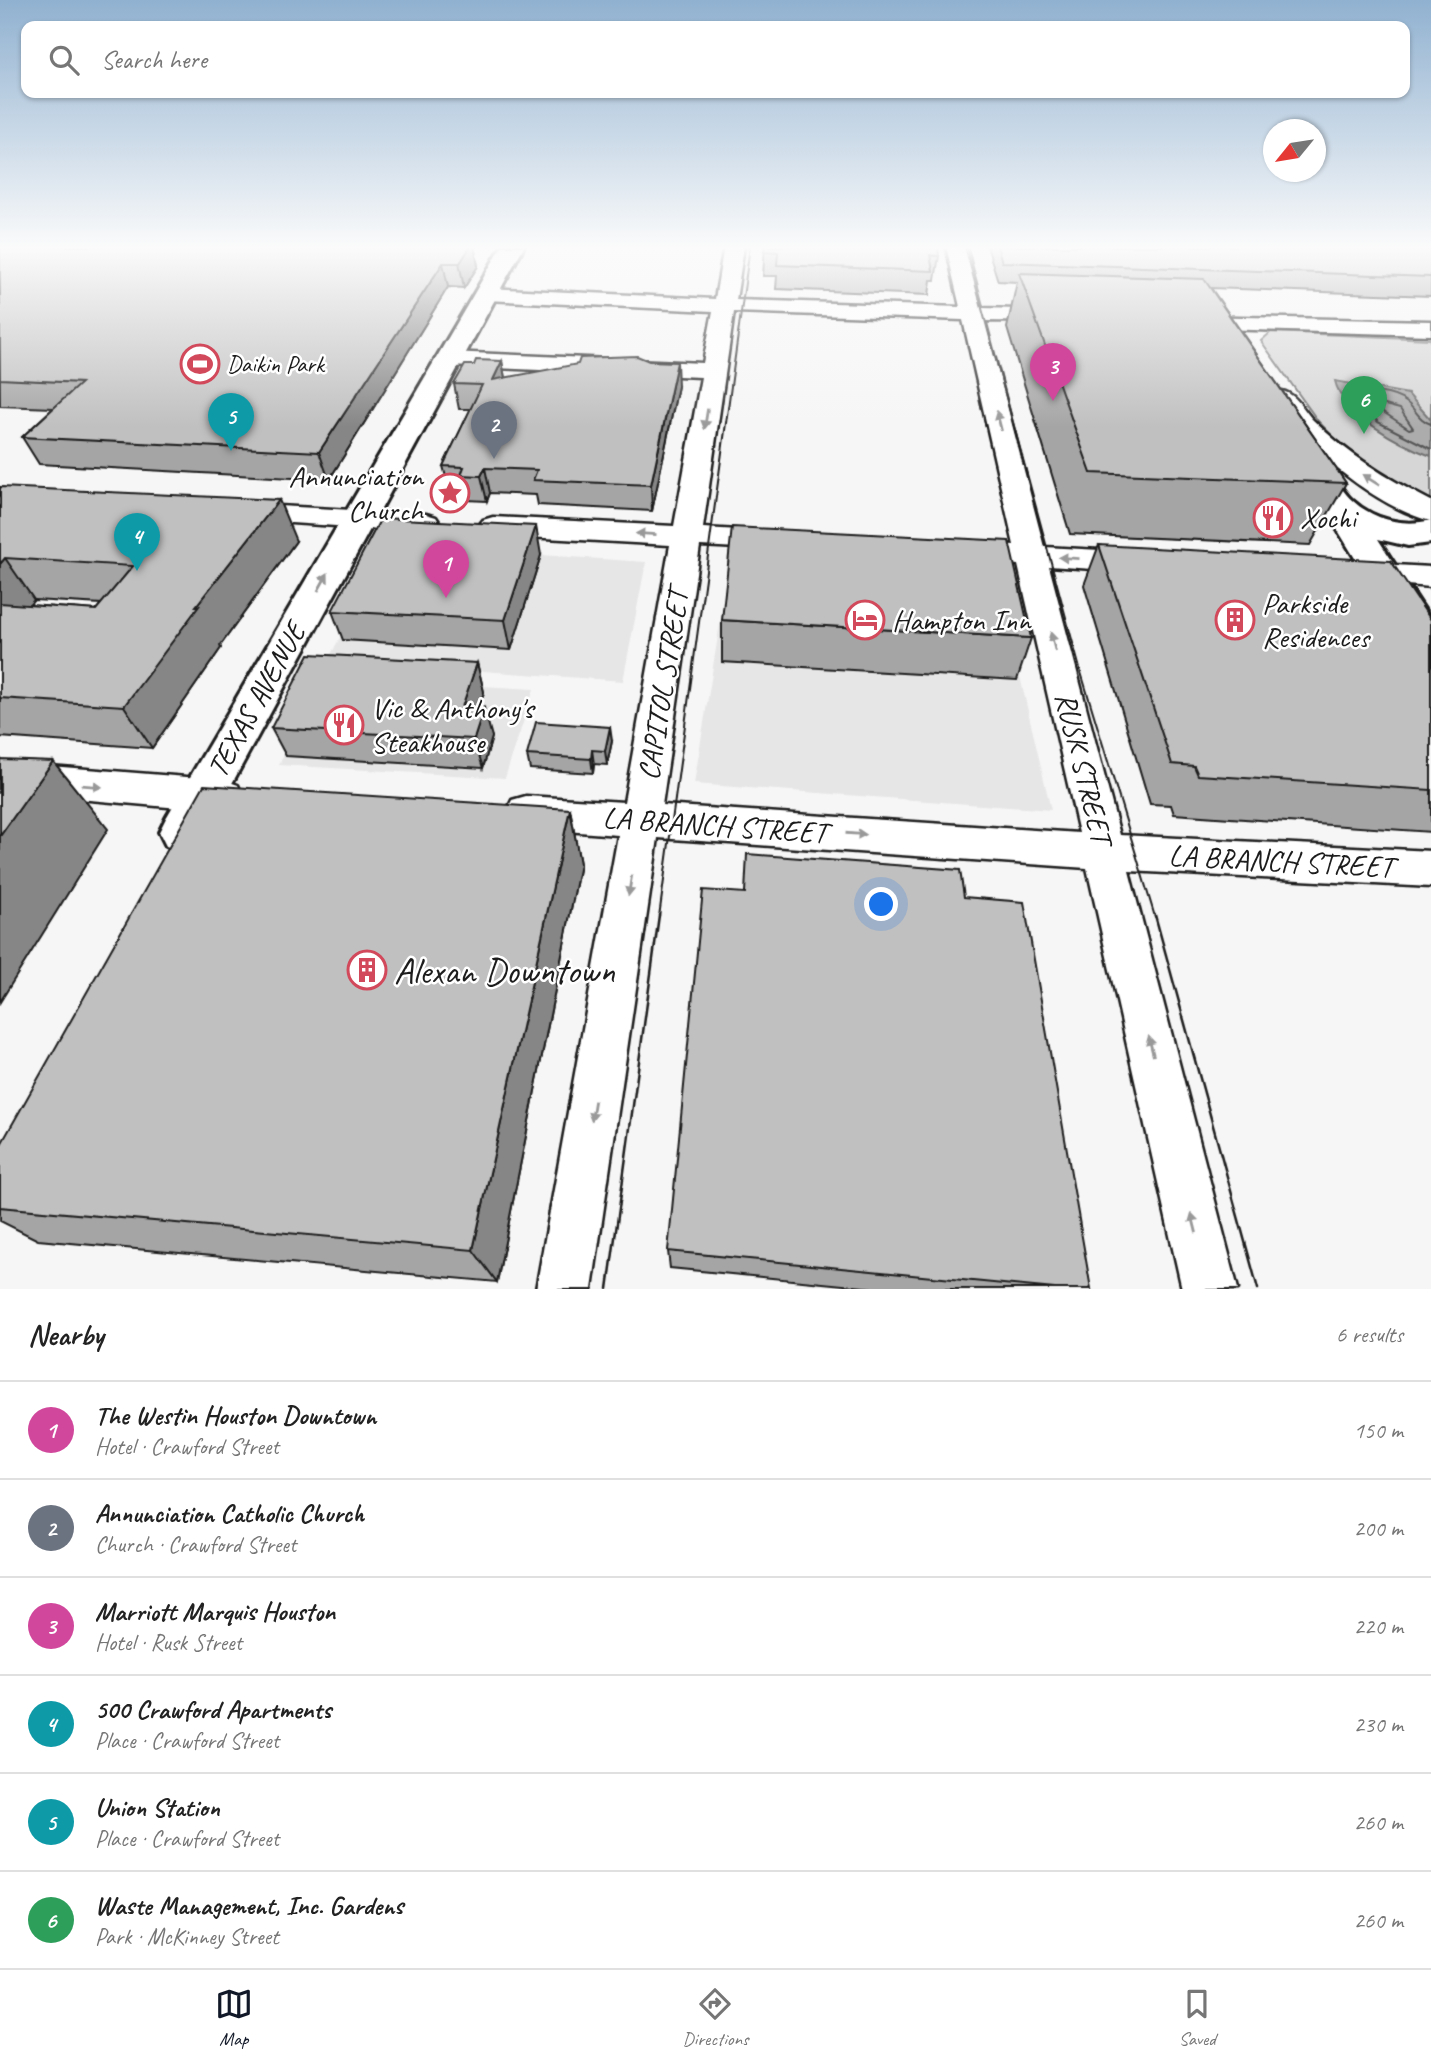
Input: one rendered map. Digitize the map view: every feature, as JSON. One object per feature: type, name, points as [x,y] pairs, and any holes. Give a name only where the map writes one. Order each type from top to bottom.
[{"type":"main road","name":"TEXAS AVENUE","points":[[166,860],[479,306]]},
{"type":"main road","points":[[1222,318],[1243,351]]},
{"type":"main road","points":[[1262,383],[1285,416],[1380,574],[1431,650]]},
{"type":"main road","points":[[1341,508],[1368,523],[1401,535],[1415,536],[1431,531]]},
{"type":"street","name":"CAPITOL STREET","points":[[564,1289],[724,306]]},
{"type":"street","points":[[776,306],[840,311],[971,308],[1076,312]]},
{"type":"street","name":"RUSK STREET","points":[[971,308],[1210,1289]]},
{"type":"street","points":[[1178,316],[1431,328]]},
{"type":"street","points":[[1222,318],[1431,320]]},
{"type":"street","points":[[449,359],[714,370]]},
{"type":"street","points":[[1285,416],[1346,464],[1385,489],[1431,512]]},
{"type":"street","points":[[219,512],[809,543]]},
{"type":"street","points":[[943,551],[1162,563]]},
{"type":"street","points":[[1331,572],[1431,577]]},
{"type":"street","points":[[0,777],[202,796],[256,797]]},
{"type":"street","name":"LA BRANCH STREET","points":[[491,810],[1104,852],[1431,869]]},
{"type":"shaded area","points":[[1271,332],[1431,339],[1431,503],[1345,449],[1318,421],[1261,341]]},
{"type":"shaded area","points":[[389,545],[646,562],[623,681],[328,660]]},
{"type":"shaded area","points":[[729,568],[998,582],[1051,810],[694,784]]},
{"type":"shaded area","points":[[320,677],[534,689],[505,778],[279,765]]},
{"type":"water","points":[[1335,381],[1408,394],[1431,420],[1431,456],[1404,444],[1361,417],[1340,394]]},
{"type":"building","points":[[0,306],[415,306],[319,452],[22,437],[81,383],[0,379]]},
{"type":"building","points":[[1031,306],[1223,306],[1346,483],[1091,473]]},
{"type":"building","points":[[637,356],[649,361],[677,362],[651,485],[533,480],[537,470],[485,468],[481,476],[461,475],[464,467],[443,466],[482,385],[454,384],[465,365],[474,365],[476,360],[502,361],[493,380],[578,364],[580,358]]},
{"type":"building","points":[[0,487],[279,500],[196,606],[199,606],[124,706],[0,698],[0,603],[96,610],[133,566],[5,558],[0,564]]},
{"type":"building","points":[[381,518],[536,526],[505,620],[332,611]]},
{"type":"building","points":[[732,527],[1009,541],[1031,638],[722,620]]},
{"type":"building","points":[[1099,545],[1391,561],[1431,620],[1431,790],[1198,775],[1194,766],[1172,764]]},
{"type":"building","points":[[309,654],[477,663],[462,707],[484,708],[474,739],[271,728]]},
{"type":"building","points":[[536,722],[610,727],[605,751],[592,750],[591,759],[527,755]]},
{"type":"building","points":[[0,759],[53,761],[0,836]]},
{"type":"building","name":"Alexan Downtown","points":[[204,785],[570,809],[473,1250],[0,1207],[0,1146]]},
{"type":"building","points":[[747,854],[960,870],[964,897],[1024,902],[1091,1289],[1055,1289],[668,1251],[703,890],[745,893]]},
{"type":"tram line","points":[[659,917],[742,306]]},
{"type":"tram line","points":[[981,306],[1080,669],[1155,917]]},
{"type":"tram line","points":[[608,1289],[659,915]]},
{"type":"tram line","points":[[1155,915],[1258,1289]]},
{"type":"place","name":"Daikin Park","points":[[200,364]]},
{"type":"place","name":"Marriott Marquis Houston","points":[[1053,401]]},
{"type":"place","name":"Waste Management, Inc. Gardens","points":[[1364,434]]},
{"type":"place","name":"Union Station","points":[[231,451]]},
{"type":"place","name":"Annunciation Catholic Church","points":[[494,459]]},
{"type":"place","name":"Annunciation Church","points":[[450,493]]},
{"type":"place","name":"Xochi","points":[[1273,518]]},
{"type":"place","name":"500 Crawford Apartments","points":[[137,571]]},
{"type":"place","name":"The Westin Houston Downtown","points":[[446,598]]},
{"type":"place","name":"Hampton Inn","points":[[865,620]]},
{"type":"place","name":"Parkside Residences","points":[[1235,620]]},
{"type":"place","name":"Vic & Anthony's Steakhouse","points":[[344,725]]},
{"type":"place","name":"Alexan Downtown","points":[[367,970]]}]
